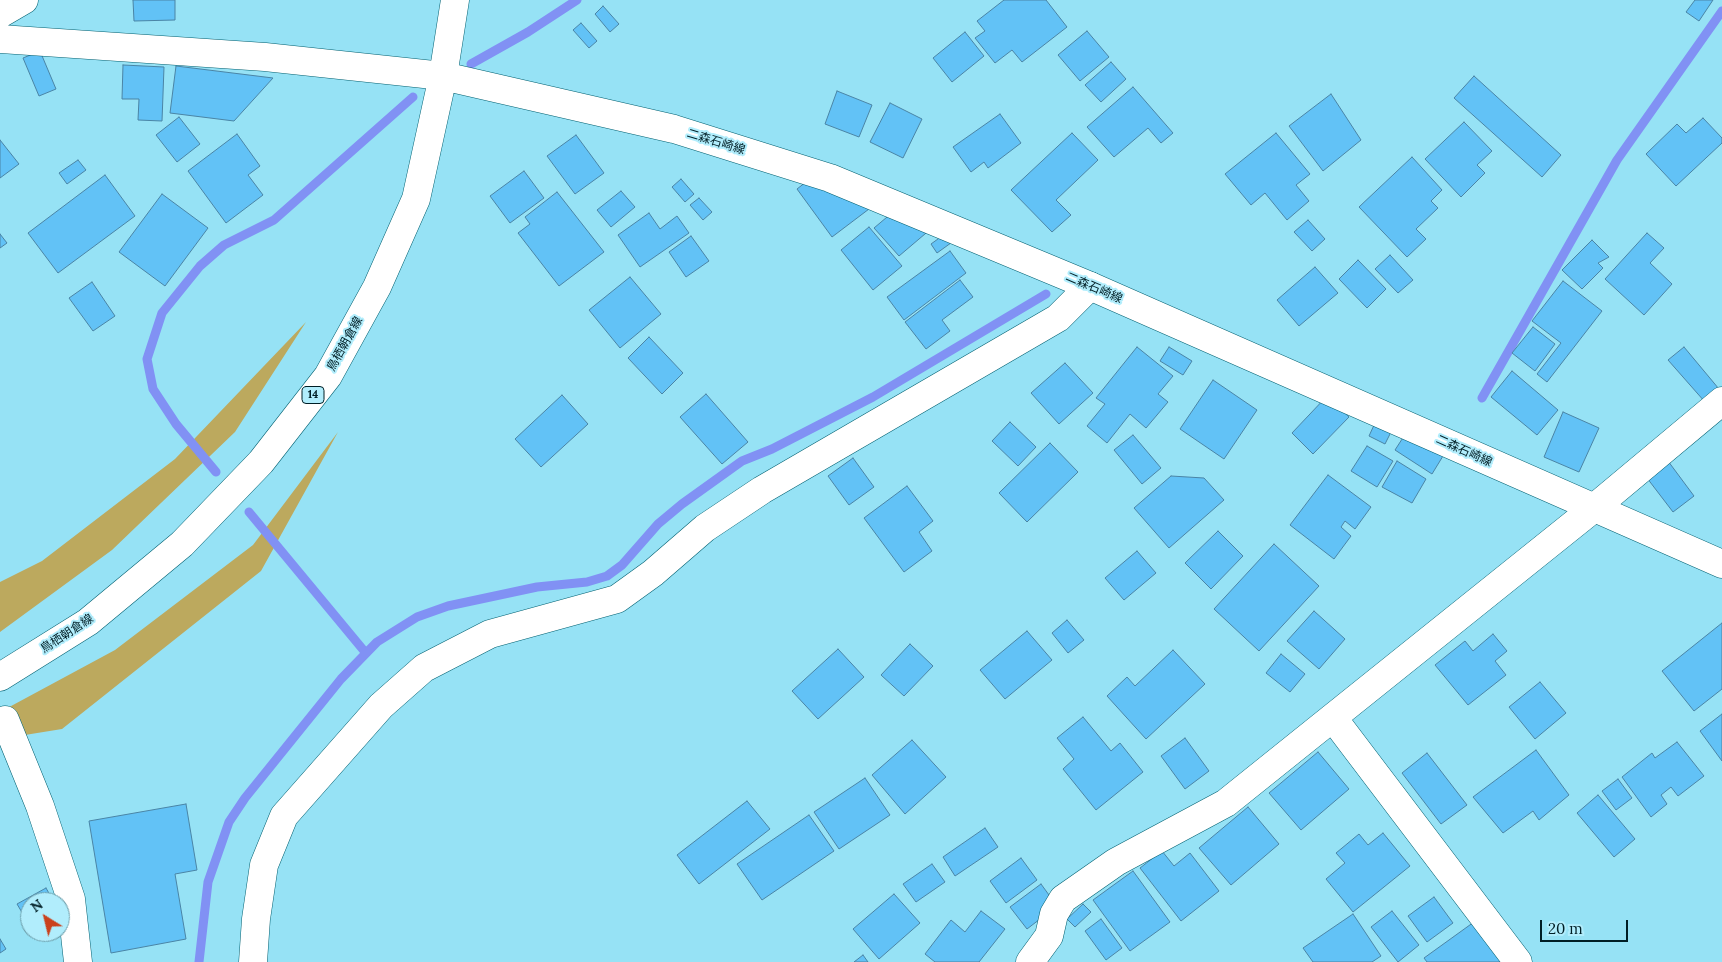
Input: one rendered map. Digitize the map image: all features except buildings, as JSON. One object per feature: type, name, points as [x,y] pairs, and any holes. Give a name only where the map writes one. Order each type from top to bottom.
[{"type":"street","points":[[0,14],[24,0]]},
{"type":"street","name":"鳥栖朝倉線","points":[[0,677],[88,622],[182,544],[261,462],[328,376],[377,287],[416,199],[443,76],[455,0]]},
{"type":"street","name":"二森石崎線","points":[[0,39],[265,57],[443,76],[674,128],[830,178],[1090,286],[1722,564]]},
{"type":"street","points":[[253,962],[256,918],[264,865],[284,816],[381,706],[424,668],[490,634],[617,598],[653,573],[705,528],[762,490],[1058,318],[1090,286]]},
{"type":"street","points":[[1030,962],[1049,936],[1054,914],[1063,899],[1116,862],[1226,803],[1594,508],[1722,401]]},
{"type":"street","points":[[1334,718],[1518,962]]},
{"type":"street","points":[[5,720],[40,806],[71,899],[78,962]]},
{"type":"shaded area","points":[[306,322],[235,432],[112,550],[0,632],[0,582],[42,561],[175,459]]},
{"type":"shaded area","points":[[338,432],[261,571],[62,729],[0,739],[0,712],[115,650],[253,545]]},
{"type":"waterway","points":[[471,64],[528,32],[577,0]]},
{"type":"waterway","points":[[1482,398],[1617,160],[1722,11]]},
{"type":"waterway","points":[[216,472],[176,424],[153,389],[147,359],[162,313],[200,266],[224,245],[274,220],[413,97]]},
{"type":"waterway","points":[[199,962],[208,882],[229,822],[245,798],[341,679],[377,642],[417,617],[448,606],[537,587],[587,582],[607,576],[622,565],[658,524],[682,504],[742,461],[772,449],[873,397],[1046,294]]},
{"type":"waterway","points":[[249,512],[365,652]]}]
